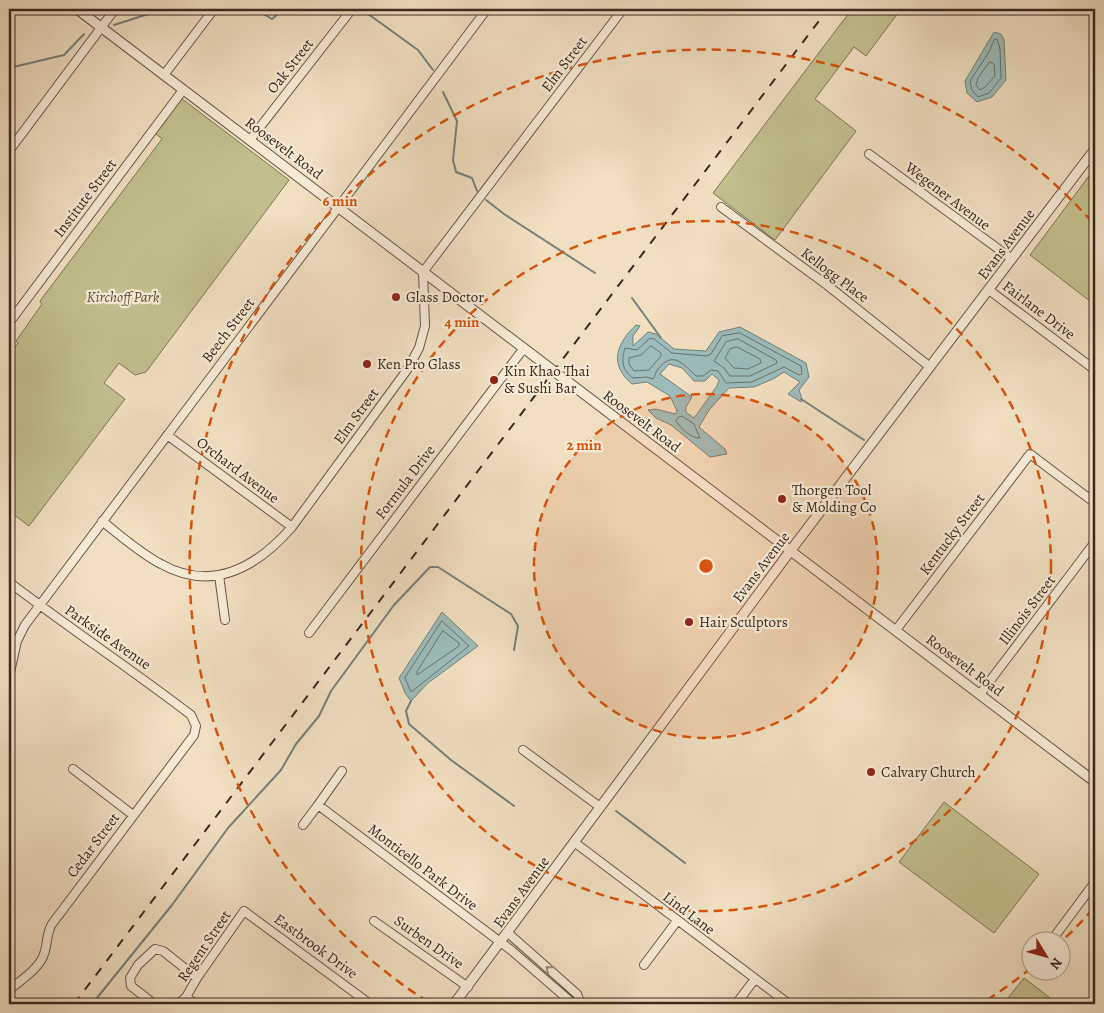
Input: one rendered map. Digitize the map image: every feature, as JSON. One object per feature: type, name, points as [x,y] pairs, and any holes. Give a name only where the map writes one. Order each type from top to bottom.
[{"type":"street","name":"Roosevelt Road","points":[[77,9],[1095,782]]},
{"type":"street","points":[[9,151],[115,9]]},
{"type":"street","points":[[164,75],[214,9]]},
{"type":"street","name":"Oak Street","points":[[250,140],[352,9]]},
{"type":"street","name":"Beech Street","points":[[9,677],[17,641],[25,625],[39,605],[486,9]]},
{"type":"street","name":"Elm Street","points":[[102,521],[153,560],[170,569],[190,574],[220,575],[255,562],[275,547],[292,527],[407,370],[419,348],[425,326],[423,272],[624,9]]},
{"type":"street","name":"Institute Street","points":[[9,323],[183,90]]},
{"type":"street","name":"Evans Avenue","points":[[454,1004],[790,550],[1095,149]]},
{"type":"street","name":"Wegener Avenue","points":[[869,154],[1012,259]]},
{"type":"street","name":"Kellogg Place","points":[[721,208],[827,286],[930,367]]},
{"type":"street","name":"Fairlane Drive","points":[[989,290],[1095,370]]},
{"type":"street","name":"Formula Drive","points":[[309,633],[524,348]]},
{"type":"street","name":"Orchard Avenue","points":[[167,435],[292,527]]},
{"type":"street","name":"Kentucky Street","points":[[896,630],[1030,454],[1095,503]]},
{"type":"street","name":"Illinois Street","points":[[980,694],[1095,542]]},
{"type":"street","points":[[220,575],[225,620]]},
{"type":"street","name":"Parkside Avenue","points":[[9,582],[104,653],[122,662],[190,715]]},
{"type":"street","name":"Cedar Street","points":[[9,990],[41,960],[52,924],[194,735],[196,723],[190,715]]},
{"type":"street","points":[[523,750],[600,807]]},
{"type":"street","points":[[73,769],[133,815]]},
{"type":"street","points":[[303,826],[342,771]]},
{"type":"street","name":"Monticello Park Drive","points":[[318,805],[511,950],[570,1001],[580,1004]]},
{"type":"street","name":"Lind Lane","points":[[574,842],[789,1004]]},
{"type":"street","points":[[1059,930],[1095,882]]},
{"type":"street","name":"Regent Street","points":[[178,1004],[186,997],[197,978],[244,911]]},
{"type":"street","name":"Eastbrook Drive","points":[[244,911],[370,1004]]},
{"type":"street","name":"Surben Drive","points":[[374,921],[468,987]]},
{"type":"street","points":[[644,965],[677,921]]},
{"type":"street","name":"Monticello Park Drive","points":[[508,933],[577,994],[580,1004]]},
{"type":"street","points":[[154,1004],[131,986],[130,978],[149,953],[155,949],[163,951],[197,978]]},
{"type":"street","points":[[736,1004],[754,979]]},
{"type":"street","points":[[186,997],[196,1004]]},
{"type":"green space","points":[[852,9],[901,9],[866,56],[854,47],[815,99],[856,131],[775,240],[713,193]]},
{"type":"green space","name":"Kirchoff Park","points":[[181,98],[289,180],[146,372],[135,375],[119,363],[104,383],[125,399],[29,526],[9,511],[9,413],[11,409],[9,407],[9,356],[18,343],[16,341],[42,304],[40,301],[162,139],[155,133]]},
{"type":"green space","points":[[1095,168],[1095,305],[1030,255]]},
{"type":"green space","points":[[944,802],[1039,874],[994,933],[899,862]]},
{"type":"green space","points":[[1022,980],[1027,980],[1058,1004],[1003,1004]]},
{"type":"water","points":[[994,32],[1001,34],[1004,40],[1006,80],[992,97],[977,102],[967,93],[965,81]]},
{"type":"water","points":[[636,325],[640,326],[633,336],[633,346],[648,332],[656,334],[674,349],[706,351],[719,332],[740,327],[806,363],[809,377],[799,390],[801,402],[788,394],[800,382],[784,372],[754,387],[729,388],[709,410],[699,427],[725,449],[727,454],[710,457],[671,425],[656,418],[648,410],[656,409],[675,414],[677,411],[670,396],[647,382],[632,384],[620,369],[618,354],[620,346]],"holes":[[[669,364],[682,368],[694,381],[705,381],[712,374],[719,380],[717,386],[694,418],[686,412],[686,407],[692,397],[660,374]]]},
{"type":"water","points":[[442,612],[478,646],[428,683],[411,701],[405,693],[399,678]]},
{"type":"waterway","points":[[114,25],[164,9]]},
{"type":"waterway","points":[[255,9],[272,19],[284,9]]},
{"type":"waterway","points":[[364,11],[418,50],[433,70]]},
{"type":"waterway","points":[[9,68],[64,55],[84,34]]},
{"type":"waterway","points":[[443,92],[457,121],[453,160],[456,172],[472,178],[477,191]]},
{"type":"waterway","points":[[486,200],[504,214],[595,273]]},
{"type":"waterway","points":[[632,298],[661,338]]},
{"type":"waterway","points":[[801,399],[864,440]]},
{"type":"waterway","points":[[92,1004],[172,905],[228,828],[281,770],[296,744],[319,716],[331,691],[394,605],[430,567],[438,567],[511,614],[518,626],[514,650]]},
{"type":"waterway","points":[[411,701],[406,711],[409,724],[451,760],[514,806]]},
{"type":"waterway","points":[[616,811],[685,863]]},
{"type":"railway","points":[[74,1004],[828,9]]},
{"type":"place","name":"Glass Doctor","points":[[396,297]]},
{"type":"place","name":"Ken Pro Glass","points":[[367,364]]},
{"type":"place","name":"Kin Khao Thai & Sushi Bar","points":[[494,380]]},
{"type":"place","name":"Thorgen Tool & Molding Co","points":[[782,499]]},
{"type":"place","name":"Hair Sculptors","points":[[689,622]]},
{"type":"place","name":"Calvary Church","points":[[871,772]]}]
